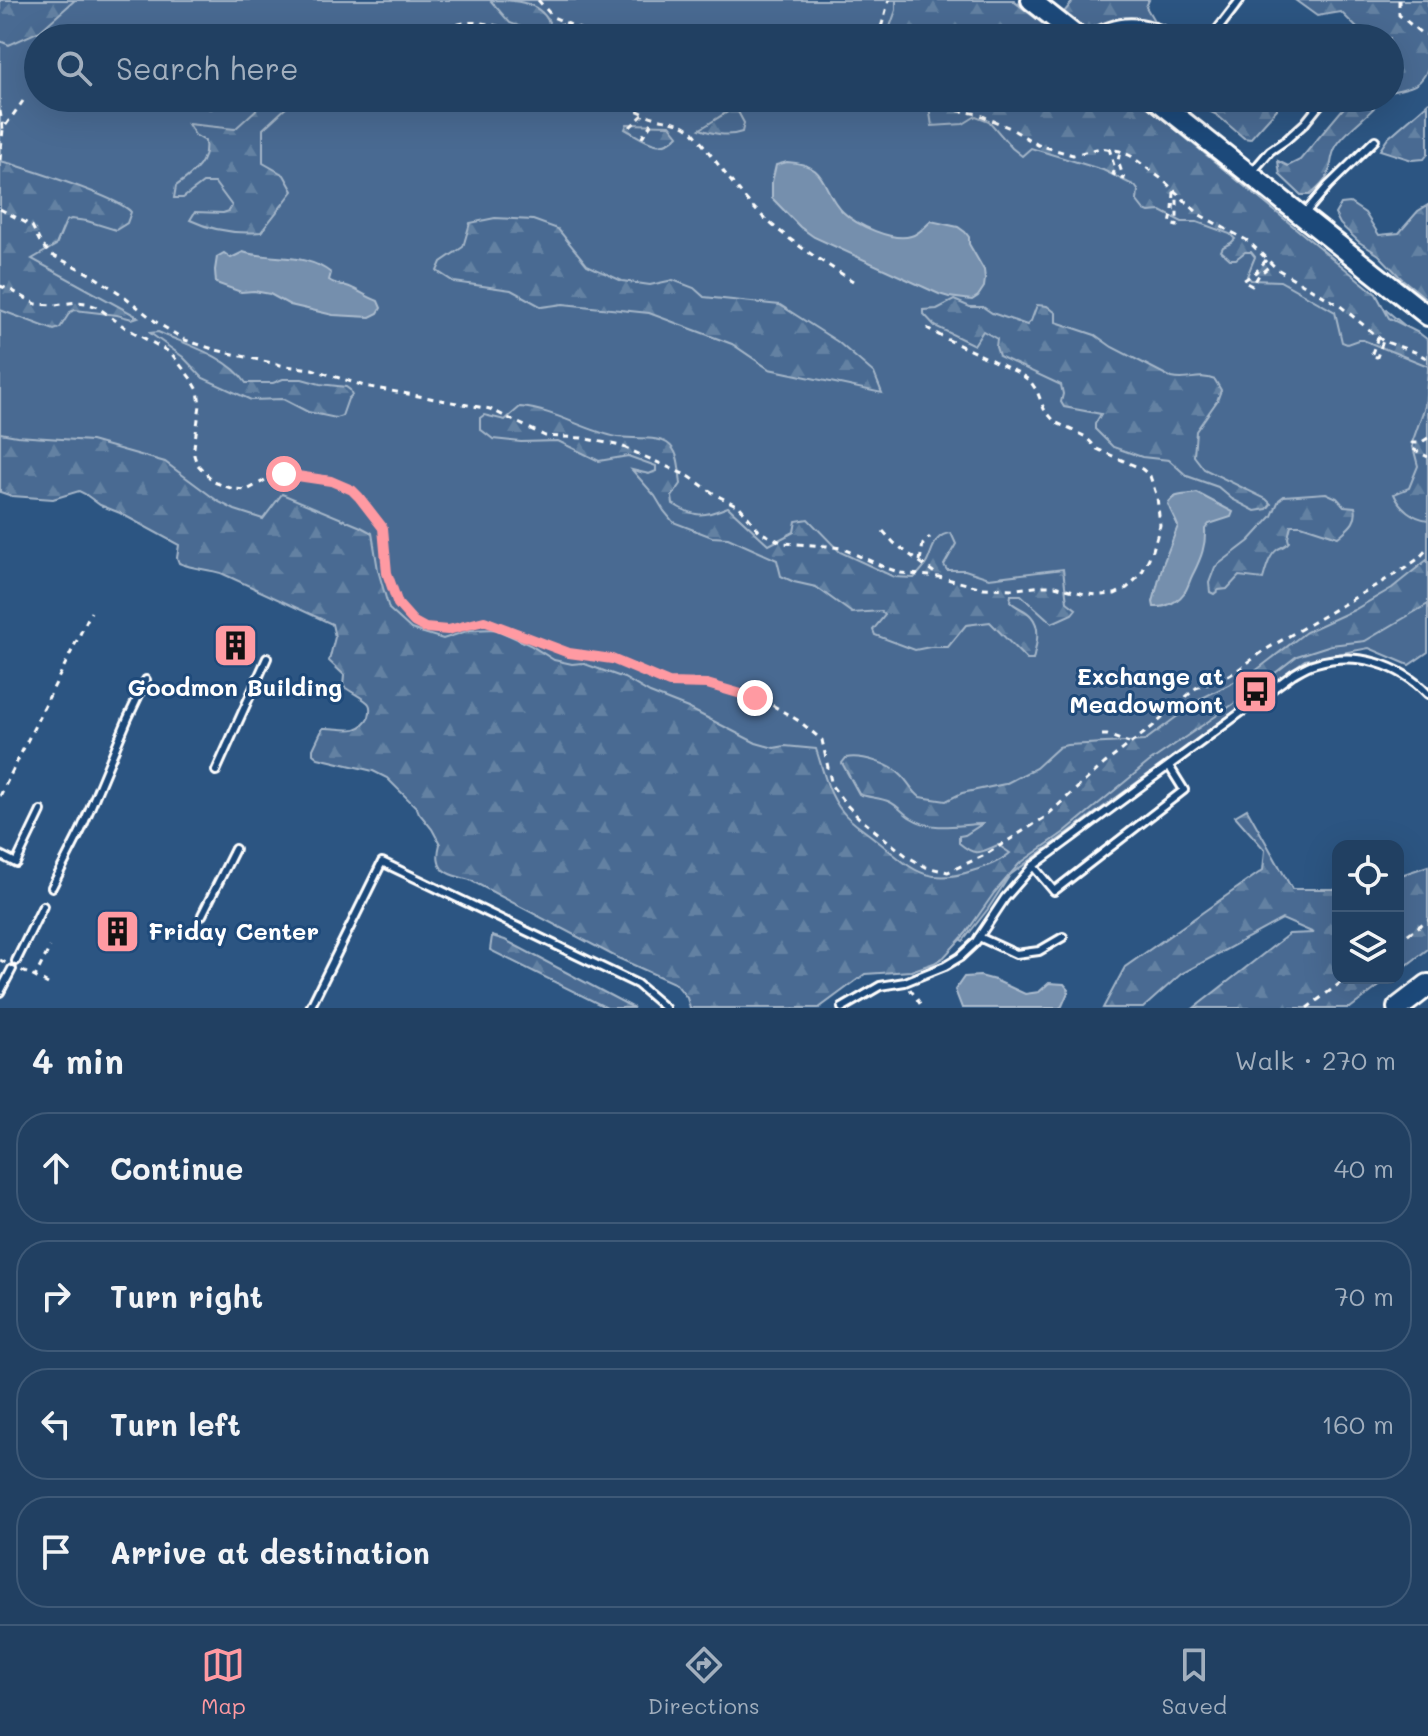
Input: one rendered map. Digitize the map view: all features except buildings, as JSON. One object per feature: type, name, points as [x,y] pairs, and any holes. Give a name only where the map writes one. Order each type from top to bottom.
[{"type":"main road","points":[[1398,1008],[1428,985]]},
{"type":"street","points":[[1043,3],[1066,24]]},
{"type":"street","points":[[1175,112],[1428,316]]},
{"type":"lane","points":[[1222,24],[1240,0]]},
{"type":"lane","points":[[1116,24],[1144,24]]},
{"type":"lane","points":[[1250,174],[1270,151],[1286,140],[1314,112]]},
{"type":"lane","points":[[1302,216],[1375,140]]},
{"type":"lane","points":[[216,771],[267,658]]},
{"type":"lane","points":[[842,1008],[880,986],[905,982],[952,962],[975,943],[1005,898],[1033,866],[1293,674],[1314,663],[1367,660],[1385,664],[1415,681],[1428,694]]},
{"type":"lane","points":[[52,887],[81,830],[146,680]]},
{"type":"lane","points":[[1033,866],[1054,891],[1184,790],[1169,766]]},
{"type":"lane","points":[[0,855],[16,863],[41,811]]},
{"type":"lane","points":[[202,915],[235,849]]},
{"type":"lane","points":[[310,1008],[382,862],[637,984],[665,1008]]},
{"type":"lane","points":[[16,961],[43,906]]},
{"type":"lane","points":[[979,937],[1016,954],[1039,951],[1063,937]]},
{"type":"lane","points":[[0,992],[12,969]]},
{"type":"path","points":[[538,0],[553,17],[567,24]]},
{"type":"path","points":[[882,24],[889,0]]},
{"type":"path","points":[[1399,0],[1399,15],[1428,35]]},
{"type":"path","points":[[460,24],[482,24]]},
{"type":"path","points":[[3,129],[23,101]]},
{"type":"path","points":[[0,111],[3,129],[0,160]]},
{"type":"path","points":[[641,112],[686,126],[760,214],[800,247],[853,281]]},
{"type":"path","points":[[967,112],[1010,128],[1038,145],[1073,155],[1100,148],[1120,151],[1142,163],[1200,215],[1248,241],[1272,264],[1300,284],[1339,305],[1383,341],[1428,359]]},
{"type":"path","points":[[630,127],[644,114]]},
{"type":"path","points":[[642,138],[653,117]]},
{"type":"path","points":[[1109,148],[1115,169],[1113,174],[1124,179],[1118,161],[1120,151]]},
{"type":"path","points":[[1175,192],[1177,226],[1170,224],[1175,192]]},
{"type":"path","points":[[0,209],[32,226],[41,244],[52,255],[90,274],[156,322],[191,342],[285,366],[312,369],[364,386],[490,409],[545,436],[582,438],[621,446],[690,477],[740,507],[760,532],[783,543],[841,548],[901,573],[939,577],[983,588],[1055,586],[1085,594],[1115,594],[1127,588],[1141,574],[1153,550],[1160,525],[1160,511],[1150,476],[1142,469],[1097,449],[1086,437],[1055,422],[1044,409],[1030,381],[1019,373],[927,328]]},
{"type":"path","points":[[1267,259],[1243,281],[1252,286],[1272,264]]},
{"type":"path","points":[[0,286],[36,304],[77,302],[97,307],[126,328],[171,353],[198,390],[200,405],[194,455],[197,464],[214,482],[247,490],[284,474],[331,481],[352,490],[383,528],[389,583],[398,604],[414,622],[425,628],[448,630],[484,621],[569,653],[612,659],[669,683],[707,684],[772,705],[822,740],[832,786],[859,818],[908,857],[926,867],[948,872],[985,855],[1044,818],[1196,688],[1235,672],[1265,650],[1404,569],[1428,548]]},
{"type":"path","points":[[1378,337],[1371,356],[1377,357],[1383,341]]},
{"type":"path","points":[[1428,438],[1412,443],[1413,449],[1428,457]]},
{"type":"path","points":[[883,531],[939,577]]},
{"type":"path","points":[[920,561],[923,544],[930,537]]},
{"type":"path","points":[[0,796],[91,612]]},
{"type":"path","points":[[1102,735],[1129,743]]},
{"type":"path","points":[[1404,937],[1428,920]]},
{"type":"path","points":[[35,977],[50,947]]},
{"type":"path","points":[[0,960],[48,984]]},
{"type":"path","points":[[905,982],[923,1008]]},
{"type":"path","points":[[1307,1008],[1339,984]]},
{"type":"green space","points":[[0,0],[1014,0],[1042,24],[24,24],[24,112],[1148,112],[1428,345],[1428,652],[1409,665],[1369,648],[1305,660],[1010,875],[963,941],[130,486],[0,460]]},
{"type":"green space","points":[[0,0],[75,0],[48,24],[24,24],[24,38],[9,45],[0,41]]},
{"type":"green space","points":[[490,0],[531,5],[549,22],[548,24],[510,23]]},
{"type":"green space","points":[[896,0],[1012,0],[1043,24],[891,24]]},
{"type":"green space","points":[[1074,0],[1149,0],[1146,7],[1156,24],[1080,24],[1064,12]]},
{"type":"green space","points":[[1295,0],[1428,0],[1428,68],[1425,75],[1413,86],[1404,88],[1404,24],[1353,24],[1341,12],[1317,16]]},
{"type":"green space","points":[[1428,103],[1428,154],[1424,159],[1412,160],[1380,150],[1388,138]]},
{"type":"green space","points":[[254,112],[281,112],[263,129],[263,163],[284,175],[293,191],[261,232],[224,231],[190,220],[195,212],[229,211],[232,206],[215,183],[203,183],[183,198],[174,198],[176,186],[198,167],[204,156],[205,141],[195,135],[188,124],[235,129]]},
{"type":"green space","points":[[727,112],[738,112],[744,123],[742,132],[731,134],[700,129]]},
{"type":"green space","points":[[930,112],[1154,112],[1376,294],[1389,318],[1428,340],[1428,366],[1363,340],[1347,344],[1342,342],[1335,312],[1280,281],[1251,280],[1247,276],[1255,257],[1251,252],[1230,259],[1221,251],[1235,239],[1230,234],[1197,222],[1182,222],[1161,211],[1144,210],[1137,201],[1138,190],[1135,186],[1103,170],[1031,148],[1022,156],[989,121],[976,116],[963,124],[932,126]]},
{"type":"green space","points":[[1211,112],[1274,112],[1250,139],[1244,138]]},
{"type":"green space","points":[[1340,112],[1370,112],[1337,145],[1329,173],[1310,195],[1301,195],[1280,175],[1278,161],[1288,166],[1300,160]]},
{"type":"green space","points":[[627,124],[670,125],[678,135],[672,141],[659,145],[625,129]]},
{"type":"green space","points":[[0,161],[94,193],[131,212],[127,223],[116,230],[87,221],[66,221],[56,245],[32,259],[138,317],[132,319],[75,310],[70,312],[60,328],[54,330],[0,310]]},
{"type":"green space","points":[[1350,203],[1365,213],[1379,235],[1399,233],[1418,211],[1428,205],[1428,300],[1340,224],[1335,214],[1341,204]]},
{"type":"green space","points":[[495,218],[533,220],[558,229],[587,265],[622,281],[650,285],[673,280],[694,288],[704,297],[780,305],[838,342],[874,373],[882,393],[769,369],[732,344],[649,313],[563,304],[542,307],[511,290],[454,282],[437,271],[441,262],[463,247],[470,223]]},
{"type":"green space","points":[[954,300],[970,307],[983,307],[1027,325],[1037,305],[1047,306],[1056,313],[1056,322],[1095,335],[1172,378],[1203,377],[1215,380],[1221,390],[1196,431],[1194,456],[1204,469],[1271,504],[1267,509],[1255,511],[1232,499],[1218,487],[1187,476],[1169,460],[1142,457],[1113,447],[1095,429],[1101,414],[1064,407],[1061,385],[999,356],[997,339],[983,331],[974,345],[935,326],[923,313],[923,310],[937,309]]},
{"type":"green space","points":[[158,332],[218,358],[246,383],[302,379],[346,387],[352,395],[342,416],[336,418],[308,412],[283,399],[251,400],[203,378],[183,357],[150,333]]},
{"type":"green space","points":[[1428,369],[1428,520],[1408,512],[1394,494],[1409,488],[1418,466],[1412,443],[1425,406]]},
{"type":"green space","points":[[520,407],[545,412],[617,437],[667,443],[677,456],[681,484],[672,497],[673,504],[700,514],[728,507],[769,545],[794,532],[796,521],[808,519],[840,552],[894,577],[914,578],[926,564],[938,539],[951,533],[956,544],[944,565],[947,570],[965,570],[989,578],[1063,569],[1067,602],[1076,609],[1052,623],[1021,595],[1011,595],[1010,601],[1029,614],[1036,626],[1033,660],[1027,660],[990,622],[966,625],[948,647],[915,650],[875,635],[873,630],[885,615],[881,611],[852,613],[816,587],[781,576],[777,560],[728,538],[712,537],[673,522],[632,470],[649,474],[656,471],[656,466],[628,456],[599,461],[558,441],[493,439],[480,429],[480,418],[484,415],[505,420]]},
{"type":"green space","points":[[0,433],[91,441],[165,462],[219,502],[263,519],[282,494],[361,527],[372,533],[389,609],[411,629],[443,639],[470,630],[496,629],[554,660],[582,663],[624,678],[756,743],[774,748],[816,749],[829,789],[845,815],[909,866],[919,872],[942,877],[992,864],[1010,853],[998,845],[974,852],[959,843],[959,836],[982,824],[928,825],[911,818],[890,802],[859,794],[842,763],[846,758],[868,759],[884,764],[902,776],[920,797],[946,801],[962,793],[1005,784],[1036,768],[1059,747],[1144,741],[1202,698],[1254,672],[1306,632],[1392,588],[1428,559],[1428,604],[1365,641],[1331,645],[1297,656],[1149,762],[1063,833],[1019,864],[966,933],[944,957],[934,963],[911,971],[865,974],[819,1008],[690,1008],[687,998],[676,984],[618,958],[470,880],[443,870],[438,860],[440,844],[432,829],[417,808],[387,778],[313,754],[323,728],[355,729],[365,723],[370,712],[367,702],[343,686],[344,675],[329,661],[335,637],[332,624],[221,573],[179,563],[179,545],[79,491],[53,499],[0,492]]},
{"type":"green space","points":[[1326,493],[1344,506],[1355,507],[1354,521],[1338,537],[1301,525],[1291,525],[1289,542],[1272,555],[1263,579],[1239,576],[1227,589],[1214,594],[1210,592],[1209,583],[1215,567],[1249,541],[1272,516],[1279,500],[1284,496]]},
{"type":"green space","points":[[1247,809],[1292,889],[1332,889],[1332,984],[1382,984],[1350,1008],[1194,1008],[1289,934],[1314,933],[1282,919],[1181,974],[1143,1008],[1103,1008],[1125,967],[1263,870],[1265,850],[1235,816]]},
{"type":"green space","points":[[1428,866],[1428,949],[1404,967],[1404,912],[1404,874]]},
{"type":"green space","points":[[492,936],[634,1008],[607,1008],[490,950]]},
{"type":"shaded area","points":[[787,162],[801,164],[818,173],[843,212],[875,231],[903,237],[917,234],[931,221],[958,227],[969,237],[969,244],[984,270],[984,287],[978,296],[972,300],[939,294],[814,237],[772,198],[776,165]]},
{"type":"shaded area","points":[[243,252],[321,266],[331,273],[329,280],[378,301],[381,308],[370,317],[333,315],[290,305],[270,294],[241,292],[216,283],[217,257],[224,253],[231,258]]},
{"type":"shaded area","points":[[1197,493],[1233,512],[1231,517],[1209,524],[1205,529],[1201,556],[1183,594],[1172,603],[1154,607],[1163,564],[1178,526],[1168,504],[1177,496]]},
{"type":"shaded area","points":[[980,976],[1025,994],[1039,992],[1049,983],[1064,984],[1069,990],[1059,1008],[962,1008],[955,990],[964,977]]},
{"type":"place","name":"Goodmon Building","points":[[235,646]]},
{"type":"place","name":"Exchange at Meadowmont","points":[[1255,691]]},
{"type":"place","name":"Friday Center","points":[[117,932]]},
{"type":"route","points":[[284,474],[331,481],[344,485],[359,497],[383,528],[387,573],[398,604],[406,615],[425,628],[448,630],[484,621],[569,653],[612,659],[669,683],[707,684],[755,698]]}]
